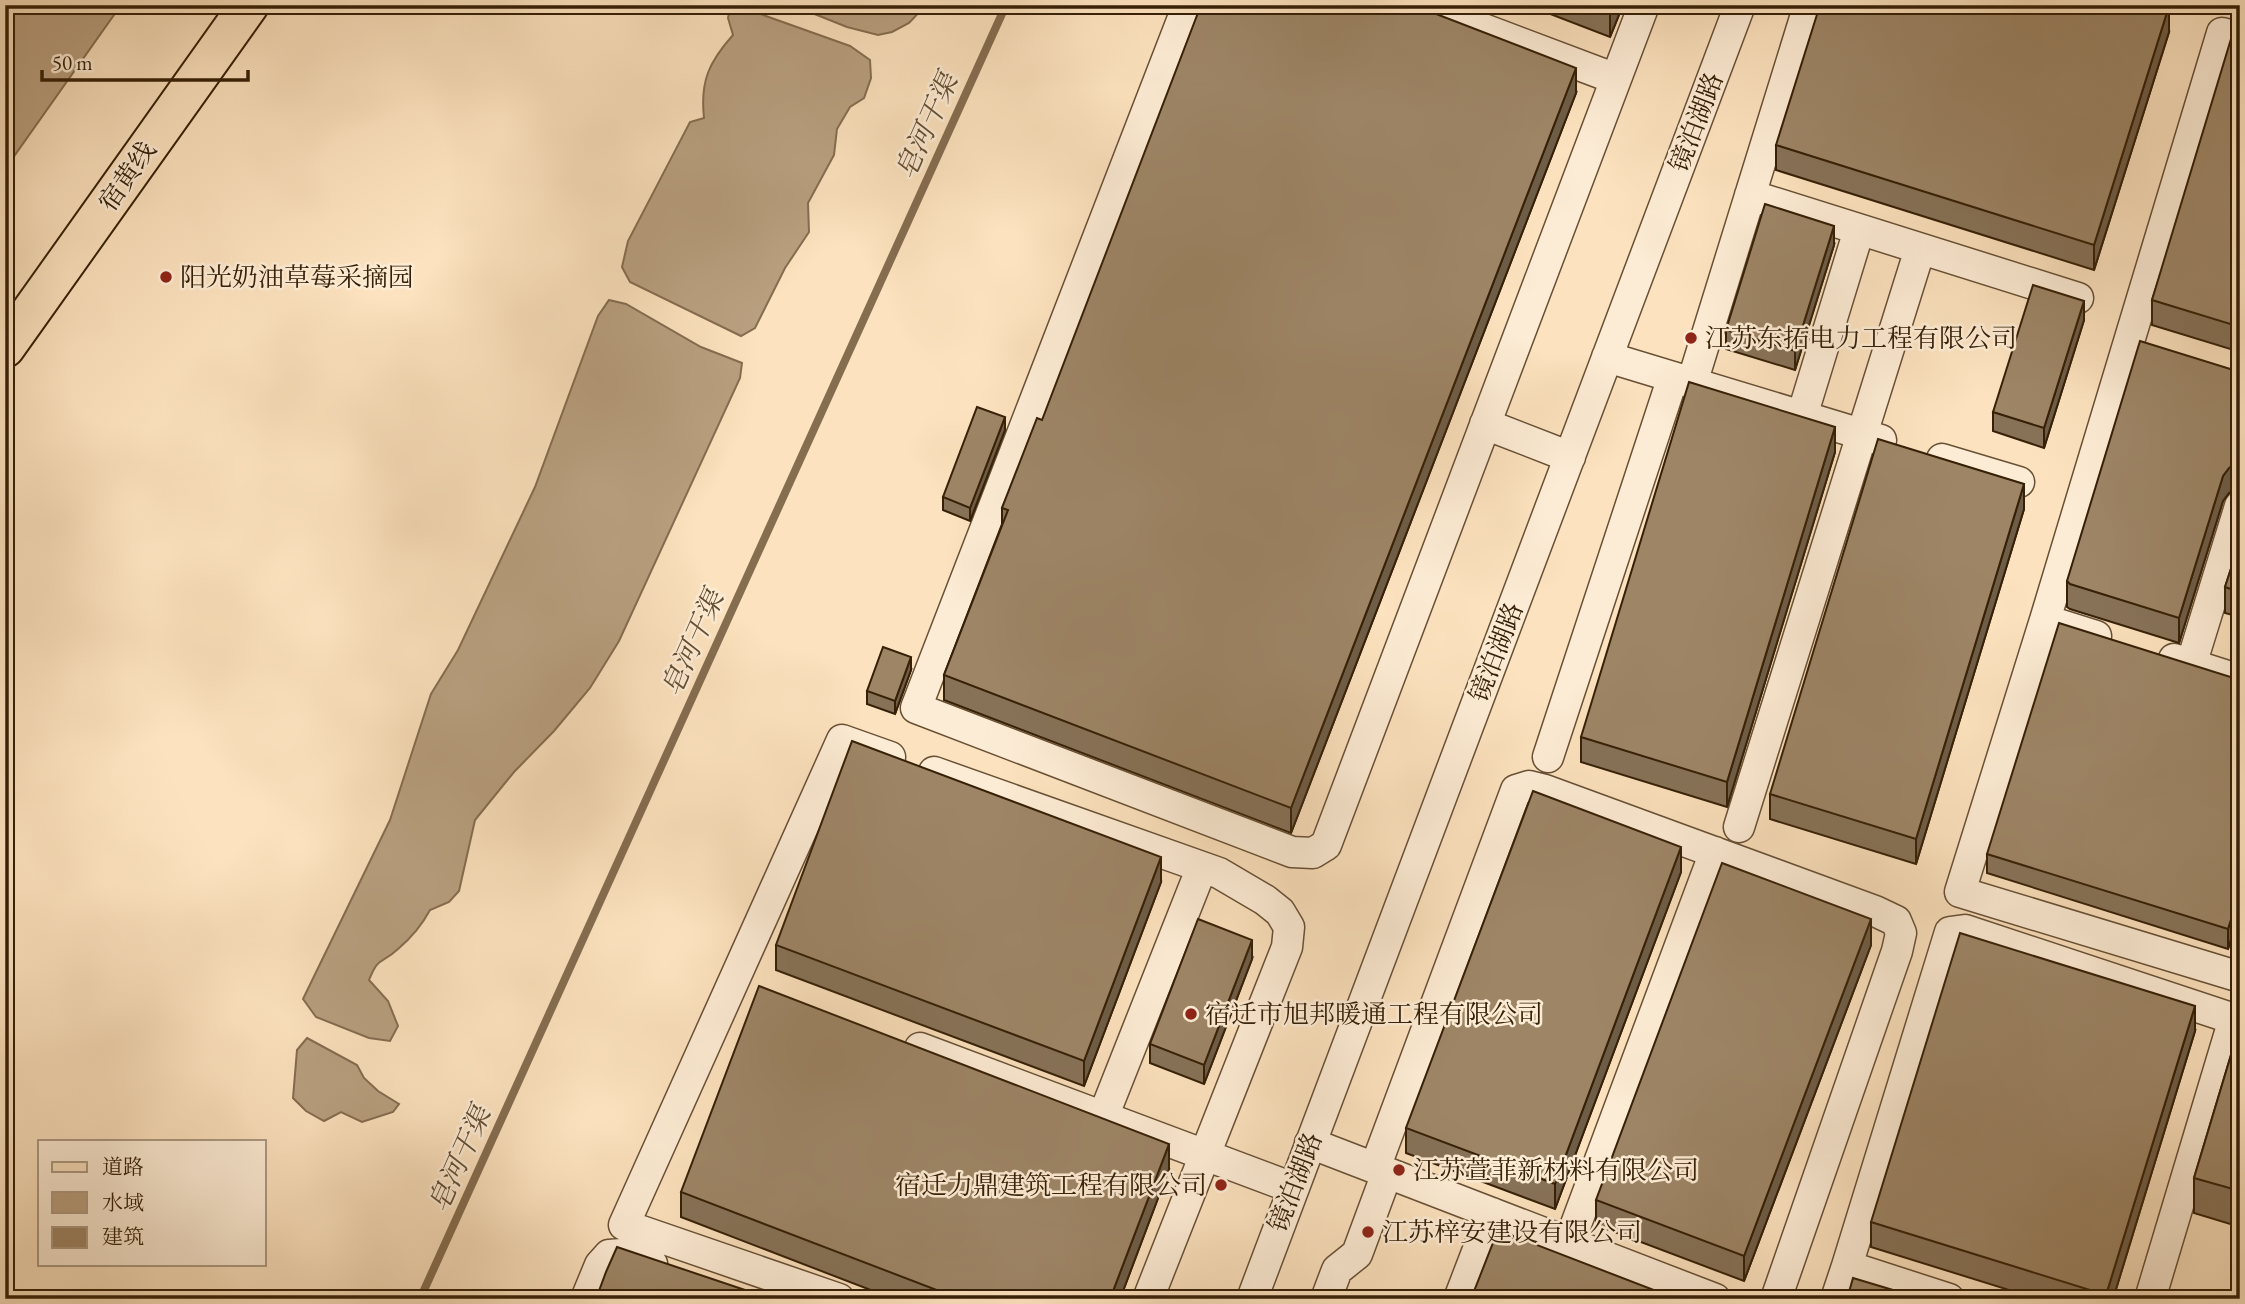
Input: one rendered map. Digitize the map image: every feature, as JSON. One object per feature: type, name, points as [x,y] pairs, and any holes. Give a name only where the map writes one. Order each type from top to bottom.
[{"type":"main road","name":"宿黄线","points":[[5,348],[249,5]]},
{"type":"street","points":[[1188,5],[916,708],[1292,852],[1313,853],[1326,845],[1644,5]]},
{"type":"street","points":[[1420,5],[1616,79]]},
{"type":"street","name":"镜泊湖路","points":[[1252,1299],[1740,5]]},
{"type":"street","points":[[1548,757],[1750,195],[1809,5]]},
{"type":"street","points":[[2240,38],[2222,33],[2141,345],[2045,620],[1960,892],[2240,977]]},
{"type":"street","points":[[1750,195],[2078,298]]},
{"type":"street","points":[[1802,416],[1859,230]]},
{"type":"street","points":[[1739,827],[1920,249]]},
{"type":"street","points":[[1607,357],[2019,482]]},
{"type":"street","points":[[1485,424],[1570,457]]},
{"type":"street","points":[[2192,665],[2240,506]]},
{"type":"street","points":[[2045,620],[2240,680]]},
{"type":"street","points":[[839,1299],[624,1224],[748,984],[842,740],[1219,873],[1265,900],[1280,912],[1289,927],[1287,947],[1148,1299]]},
{"type":"street","points":[[1333,1297],[1337,1270],[1357,1254],[1381,1170],[1516,790],[1529,786],[1715,852],[1896,921],[1901,933],[1892,964],[1776,1299]]},
{"type":"street","points":[[1569,1242],[1715,852]]},
{"type":"street","points":[[1103,1117],[1202,867]]},
{"type":"street","points":[[1836,1299],[1950,932],[1965,930],[2237,1020],[2150,1299]]},
{"type":"street","points":[[900,1041],[1293,1188]]},
{"type":"street","points":[[1310,1143],[1715,1299]]},
{"type":"street","points":[[1459,1299],[1492,1213]]},
{"type":"street","points":[[586,1299],[600,1265],[609,1255],[622,1254],[673,1272]]},
{"type":"street","points":[[1847,1266],[1949,1299]]},
{"type":"water","points":[[5,5],[121,5],[5,169]]},
{"type":"water","points":[[792,5],[926,5],[909,23],[892,32],[878,35],[847,27]]},
{"type":"water","points":[[738,6],[850,46],[870,60],[871,78],[864,98],[850,107],[837,129],[834,155],[808,203],[809,232],[785,268],[755,328],[741,336],[630,282],[622,267],[628,241],[690,122],[704,118],[703,93],[708,73],[712,63],[733,35],[728,18],[730,7]]},
{"type":"water","points":[[609,300],[626,304],[701,347],[742,363],[740,378],[619,641],[590,688],[554,731],[514,772],[475,820],[459,891],[449,902],[430,910],[407,940],[375,967],[369,980],[388,1001],[398,1026],[390,1041],[369,1038],[316,1017],[303,999],[390,820],[431,694],[458,650],[535,487],[598,316]]},
{"type":"water","points":[[307,1038],[357,1065],[364,1078],[378,1091],[399,1104],[393,1112],[362,1122],[341,1112],[324,1121],[306,1111],[293,1098],[297,1050]]},
{"type":"building","points":[[1201,5],[1413,5],[1576,68],[1291,808],[944,675],[1008,510],[1002,508],[1037,418],[1042,420]]},
{"type":"building","points":[[1592,5],[1613,5],[1610,12]]},
{"type":"building","points":[[1820,5],[2169,6],[2094,245],[1776,145]]},
{"type":"building","points":[[2234,29],[2240,29],[2240,327],[2152,300]]},
{"type":"building","points":[[1765,204],[1834,226],[1795,351],[1726,330]]},
{"type":"building","points":[[2033,285],[2084,301],[2044,428],[1993,412]]},
{"type":"building","points":[[2140,341],[2240,372],[2240,464],[2229,468],[2223,476],[2179,618],[2067,581]]},
{"type":"building","points":[[1689,382],[1835,427],[1727,782],[1581,737]]},
{"type":"building","points":[[977,407],[1005,417],[970,508],[943,497]]},
{"type":"building","points":[[1878,439],[2024,484],[1916,839],[1770,794]]},
{"type":"building","points":[[2240,541],[2240,592],[2225,587]]},
{"type":"building","points":[[2059,623],[2240,680],[2240,891],[2228,929],[1987,854]]},
{"type":"building","points":[[883,647],[911,657],[895,701],[867,691]]},
{"type":"building","points":[[852,741],[1161,857],[1084,1061],[776,945]]},
{"type":"building","points":[[1533,791],[1681,847],[1555,1184],[1406,1128]]},
{"type":"building","points":[[1722,863],[1871,919],[1744,1256],[1596,1200]]},
{"type":"building","points":[[1198,919],[1252,940],[1204,1065],[1150,1044]]},
{"type":"building","points":[[1960,933],[2195,1006],[2106,1295],[1871,1222]]},
{"type":"building","points":[[759,986],[1169,1144],[1110,1299],[960,1299],[681,1192]]},
{"type":"building","points":[[2240,1025],[2240,1191],[2194,1178]]},
{"type":"building","points":[[1498,1230],[1677,1299],[1471,1299]]},
{"type":"building","points":[[617,1247],[748,1291],[769,1299],[596,1299]]},
{"type":"building","points":[[1853,1278],[1923,1299],[1847,1299]]},
{"type":"waterway","name":"皂河干渠","points":[[420,1299],[1006,5]]},
{"type":"place","name":"阳光奶油草莓采摘园","points":[[166,277]]},
{"type":"place","name":"江苏东拓电力工程有限公司","points":[[1691,338]]},
{"type":"place","name":"宿迁市旭邦暖通工程有限公司","points":[[1191,1014]]},
{"type":"place","name":"江苏萱菲新材料有限公司","points":[[1399,1170]]},
{"type":"place","name":"宿迁力鼎建筑工程有限公司","points":[[1221,1185]]},
{"type":"place","name":"江苏梓安建设有限公司","points":[[1368,1232]]}]
